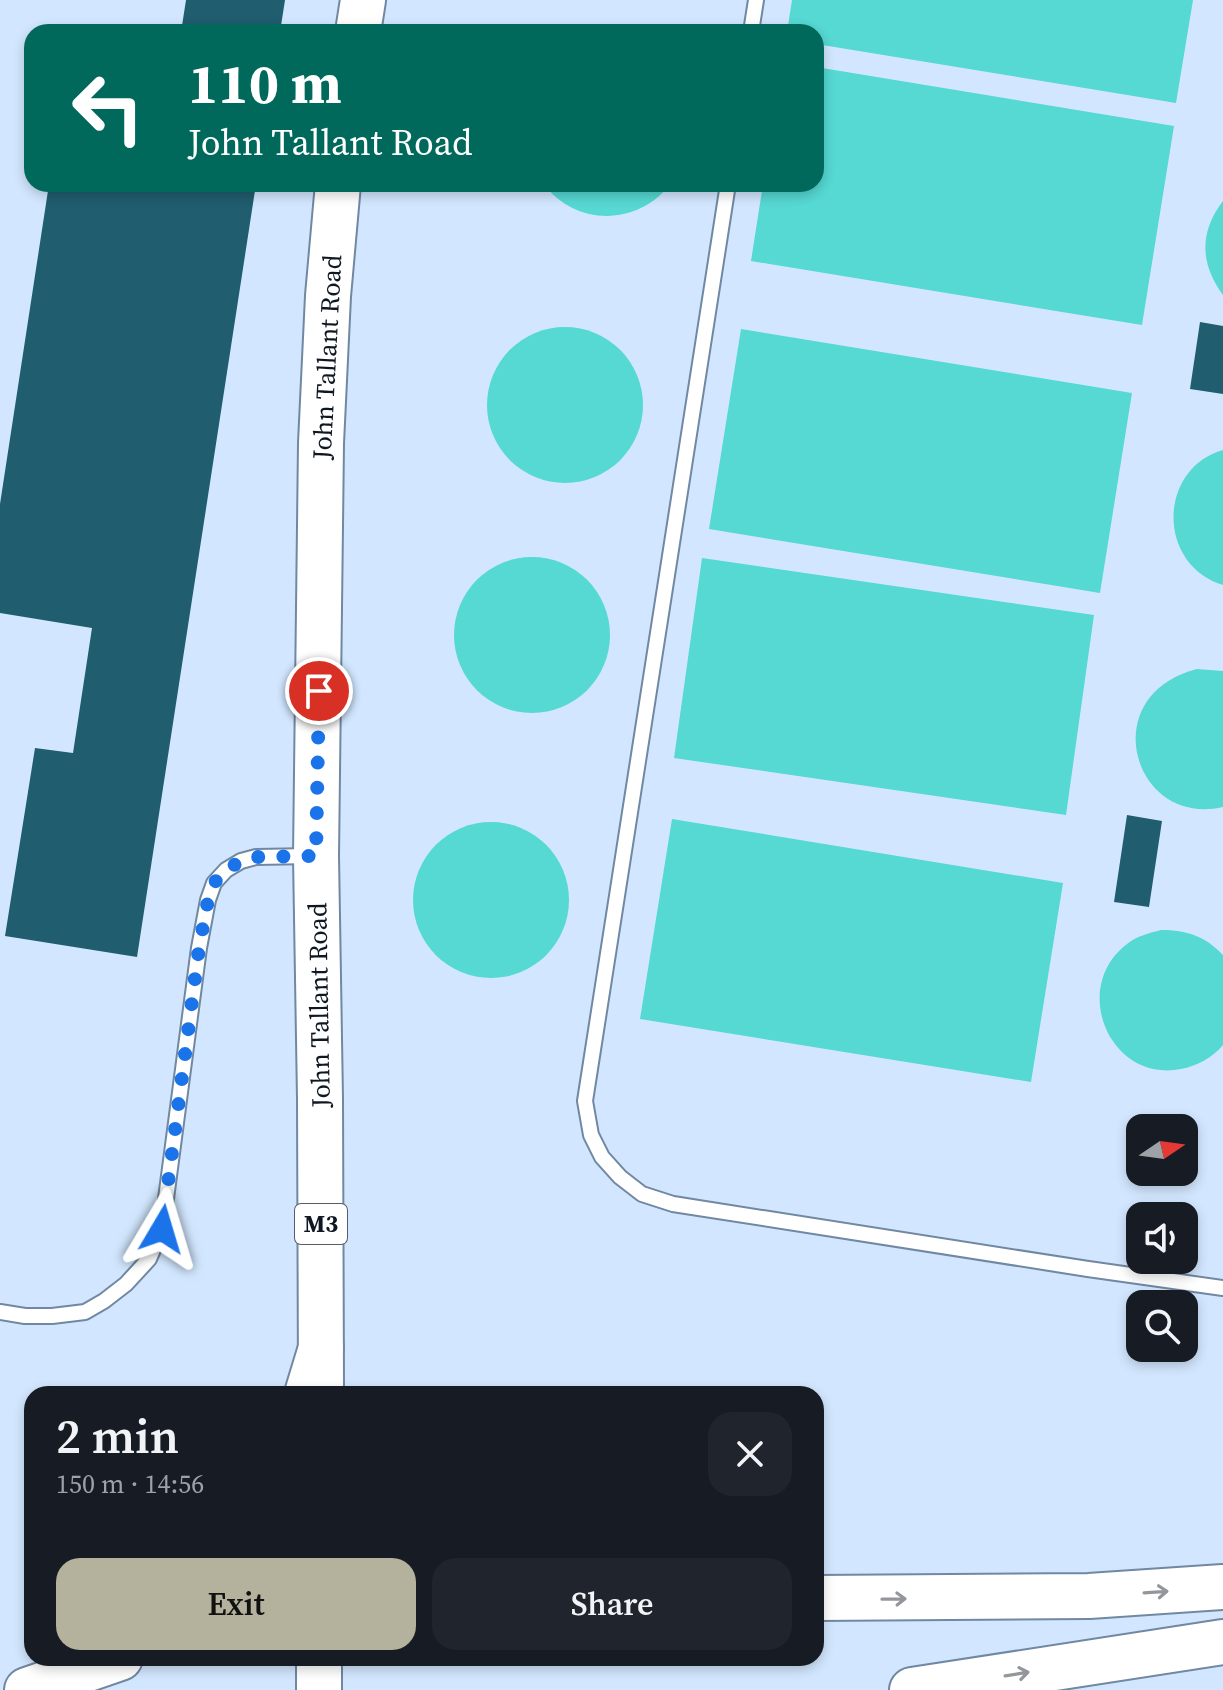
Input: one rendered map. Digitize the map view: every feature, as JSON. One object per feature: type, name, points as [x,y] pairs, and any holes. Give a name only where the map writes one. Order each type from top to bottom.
[{"type":"main road","points":[[359,24],[363,0]]},
{"type":"main road","name":"John Tallant Road","points":[[321,1386],[316,856],[321,443],[328,296],[337,192]]},
{"type":"main road","points":[[309,1386],[321,1348]]},
{"type":"main road","points":[[824,1598],[1089,1596],[1223,1587]]},
{"type":"main road","points":[[912,1690],[1223,1642]]},
{"type":"main road","points":[[27,1690],[92,1666]]},
{"type":"main road","points":[[319,1666],[319,1690]]},
{"type":"lane","points":[[752,24],[756,0]]},
{"type":"lane","points":[[727,192],[585,1101],[591,1135],[602,1157],[620,1177],[642,1194],[673,1204],[1223,1288]]},
{"type":"lane","points":[[0,1312],[25,1316],[85,1312],[126,1284],[149,1259],[162,1229],[199,948],[214,883],[226,870],[256,857],[316,856]]},
{"type":"shaded area","points":[[792,0],[1193,0],[1176,103],[824,45],[824,24],[788,24]]},
{"type":"shaded area","points":[[824,68],[1174,126],[1142,325],[751,261],[762,192],[824,192]]},
{"type":"shaded area","points":[[551,192],[663,192],[642,208],[607,216],[572,208]]},
{"type":"shaded area","points":[[1223,201],[1223,295],[1210,272],[1205,248],[1210,224]]},
{"type":"shaded area","points":[[565,327],[595,333],[620,350],[637,375],[643,405],[637,435],[620,460],[595,477],[565,483],[535,477],[510,460],[493,435],[487,405],[493,375],[510,350],[535,333]]},
{"type":"shaded area","points":[[741,329],[1132,393],[1100,593],[709,529]]},
{"type":"shaded area","points":[[1223,450],[1223,585],[1201,574],[1186,558],[1177,539],[1174,517],[1177,496],[1186,476],[1201,460]]},
{"type":"shaded area","points":[[532,557],[562,563],[587,580],[604,605],[610,635],[604,665],[587,690],[562,707],[532,713],[502,707],[477,690],[460,665],[454,635],[460,605],[477,580],[502,563]]},
{"type":"shaded area","points":[[702,558],[1094,615],[1066,815],[674,758]]},
{"type":"shaded area","points":[[1197,669],[1223,671],[1223,807],[1192,808],[1166,798],[1148,779],[1138,756],[1136,730],[1145,704],[1165,683]]},
{"type":"shaded area","points":[[672,819],[1063,883],[1031,1082],[640,1019]]},
{"type":"shaded area","points":[[491,822],[521,828],[546,845],[563,870],[569,900],[563,930],[546,955],[521,972],[491,978],[461,972],[436,955],[419,930],[413,900],[419,870],[436,845],[461,828]]},
{"type":"shaded area","points":[[1161,930],[1195,935],[1223,955],[1223,1045],[1204,1061],[1181,1069],[1156,1069],[1134,1061],[1117,1047],[1106,1028],[1100,1006],[1101,984],[1110,962],[1131,941]]},
{"type":"building","points":[[186,0],[285,0],[281,24],[182,24]]},
{"type":"building","points":[[48,192],[255,192],[137,957],[5,936],[35,748],[73,753],[92,628],[0,613],[0,504]]},
{"type":"building","points":[[1200,322],[1223,326],[1223,394],[1190,389]]},
{"type":"building","points":[[1127,815],[1162,821],[1149,907],[1114,902]]},
{"type":"route","points":[[162,1229],[208,900],[214,883],[226,870],[241,861],[256,857],[316,856],[319,691]]}]
